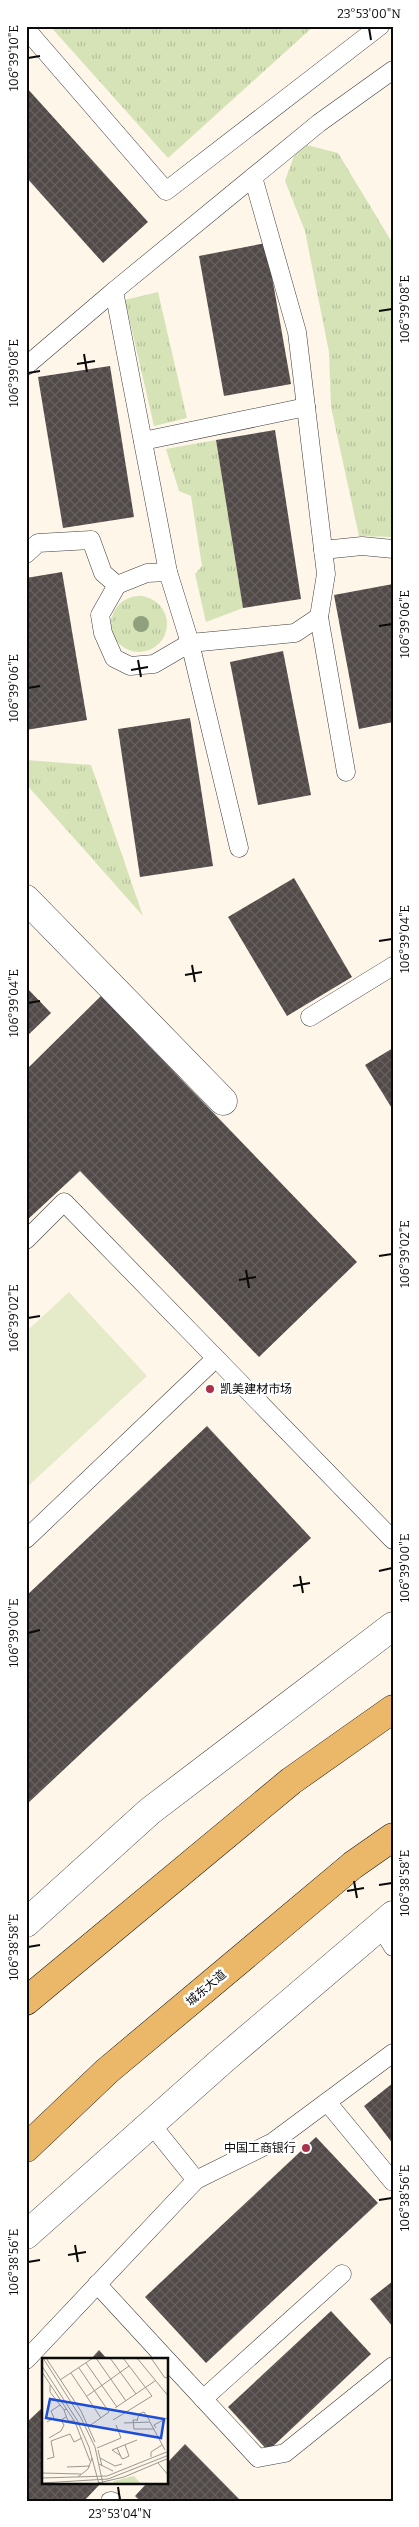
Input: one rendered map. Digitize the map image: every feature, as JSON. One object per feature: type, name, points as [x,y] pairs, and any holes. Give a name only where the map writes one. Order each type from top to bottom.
[{"type":"main road","points":[[26,2001],[291,1781],[393,1709]]},
{"type":"main road","name":"城东大道","points":[[26,2148],[107,2071],[353,1865],[393,1837]]},
{"type":"street","points":[[26,899],[223,1101]]},
{"type":"street","points":[[26,1923],[150,1811],[393,1626]]},
{"type":"street","points":[[26,2235],[151,2124],[388,1929]]},
{"type":"lane","points":[[26,29],[166,191],[380,26]]},
{"type":"lane","points":[[26,366],[114,291],[319,123],[393,70]]},
{"type":"lane","points":[[253,177],[297,332],[326,574],[319,617],[346,772]]},
{"type":"lane","points":[[114,291],[168,572],[190,643],[239,848]]},
{"type":"lane","points":[[143,441],[306,407]]},
{"type":"lane","points":[[26,554],[38,543],[91,540],[103,572],[117,585]]},
{"type":"lane","points":[[323,550],[362,546],[393,549]]},
{"type":"lane","points":[[168,572],[147,573],[117,585],[100,615],[103,633],[114,658],[130,666],[154,664],[190,643],[295,633],[319,617]]},
{"type":"lane","points":[[310,1017],[393,966]]},
{"type":"lane","points":[[26,1240],[64,1202],[393,1540]]},
{"type":"lane","points":[[26,1539],[216,1358]]},
{"type":"lane","points":[[26,2360],[196,2180],[273,2142],[393,2053]]},
{"type":"lane","points":[[327,2102],[393,2182]]},
{"type":"lane","points":[[151,2124],[196,2180]]},
{"type":"lane","points":[[203,2399],[342,2274]]},
{"type":"lane","points":[[97,2284],[165,2358]]},
{"type":"lane","points":[[169,2362],[258,2458],[285,2453],[393,2366]]},
{"type":"green space","points":[[50,26],[314,26],[168,158]]},
{"type":"green space","points":[[307,145],[338,153],[393,244],[393,537],[359,536],[331,407],[329,352],[305,231],[285,181],[294,156]]},
{"type":"green space","points":[[158,292],[187,418],[154,426],[125,300]]},
{"type":"green space","points":[[216,440],[243,608],[206,622],[195,574],[202,566],[191,496],[179,491],[166,449]]},
{"type":"green space","points":[[133,596],[145,596],[155,600],[163,608],[167,624],[163,640],[155,648],[145,652],[133,652],[123,648],[115,640],[111,630],[111,618],[115,608],[123,600]]},
{"type":"green space","points":[[26,760],[91,765],[143,916],[26,784]]},
{"type":"green space","points":[[69,1292],[147,1376],[26,1488],[26,1332]]},
{"type":"building","points":[[26,87],[148,222],[103,263],[26,177]]},
{"type":"building","points":[[266,243],[291,384],[224,396],[199,256]]},
{"type":"building","points":[[110,366],[134,517],[63,528],[38,377]]},
{"type":"building","points":[[275,430],[301,599],[243,608],[216,440]]},
{"type":"building","points":[[62,572],[87,720],[26,730],[26,578]]},
{"type":"building","points":[[393,584],[393,722],[359,729],[334,595]]},
{"type":"building","points":[[283,651],[311,795],[258,805],[230,662]]},
{"type":"building","points":[[190,718],[213,866],[140,877],[118,729]]},
{"type":"building","points":[[294,878],[352,977],[287,1016],[228,917]]},
{"type":"building","points":[[26,987],[51,1013],[26,1037]]},
{"type":"building","points":[[101,996],[357,1262],[259,1357],[80,1171],[26,1221],[26,1070]]},
{"type":"building","points":[[393,1048],[393,1110],[365,1065]]},
{"type":"building","points":[[207,1426],[311,1538],[26,1805],[26,1596]]},
{"type":"building","points":[[393,2083],[393,2144],[364,2106]]},
{"type":"building","points":[[316,2137],[378,2203],[206,2363],[145,2297]]},
{"type":"building","points":[[393,2281],[393,2327],[370,2299]]},
{"type":"building","points":[[331,2311],[371,2354],[268,2451],[228,2407]]},
{"type":"building","points":[[99,2350],[106,2358],[92,2358]]},
{"type":"building","points":[[42,2408],[42,2484],[100,2484],[84,2501],[26,2501],[26,2423]]},
{"type":"building","points":[[185,2444],[241,2501],[140,2501],[135,2496],[146,2484],[169,2484],[169,2461]]},
{"type":"place","name":"凯美建材市场","points":[[210,1389]]},
{"type":"place","name":"中国工商银行","points":[[306,2148]]}]
